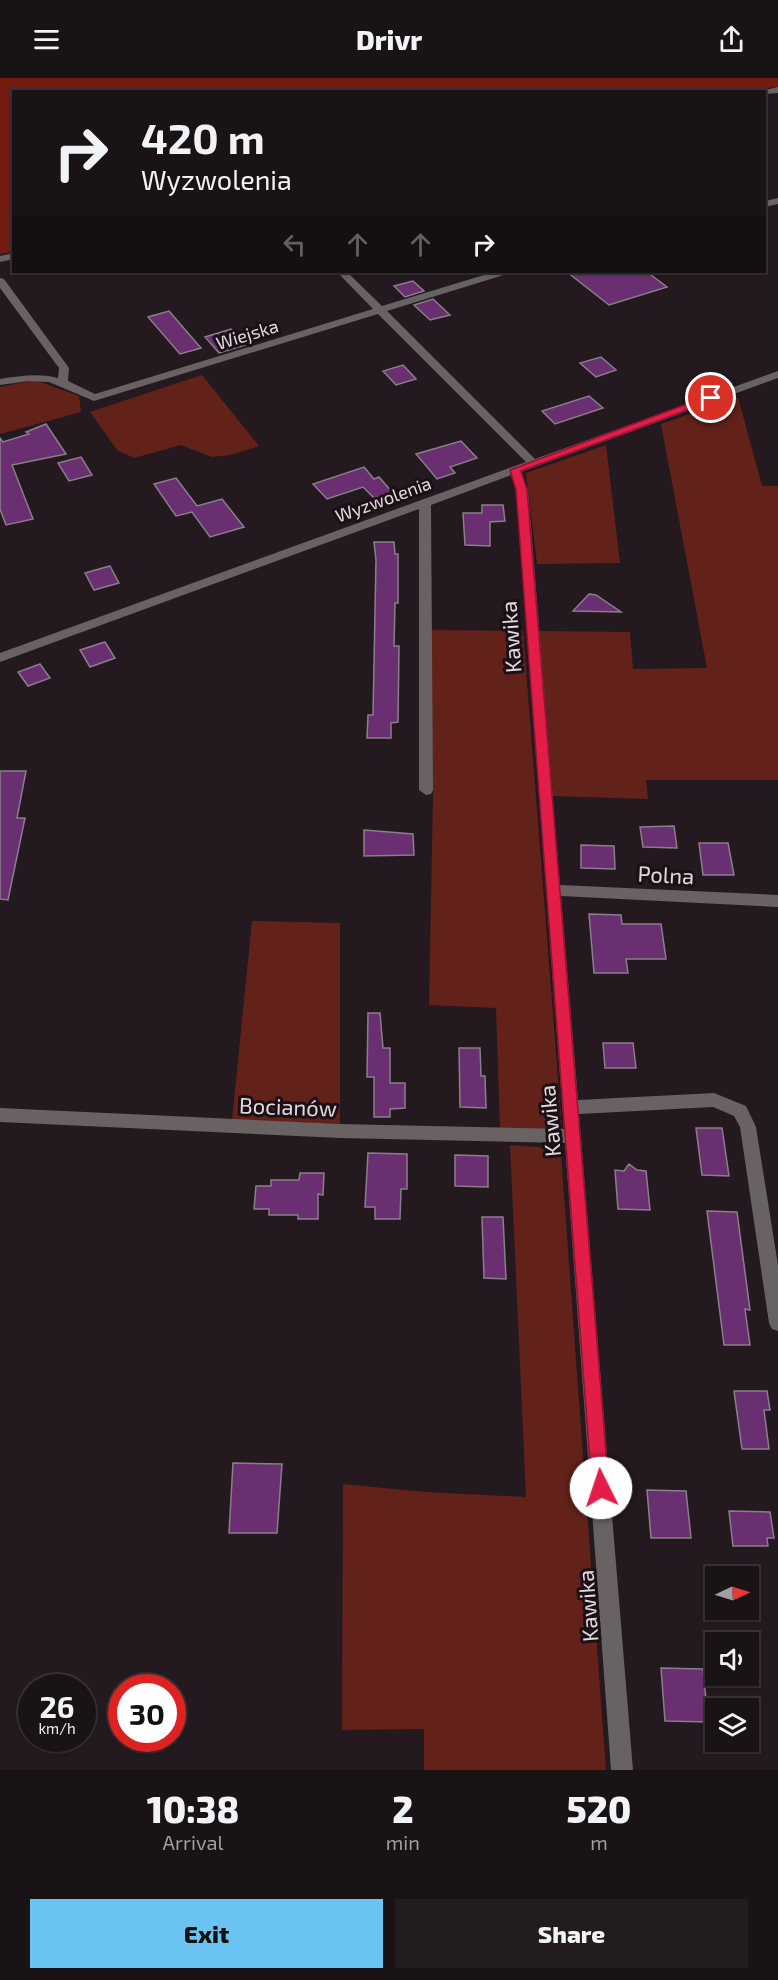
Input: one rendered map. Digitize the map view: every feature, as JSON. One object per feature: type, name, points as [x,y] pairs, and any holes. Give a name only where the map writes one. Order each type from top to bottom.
[{"type":"street","points":[[343,273],[533,463]]},
{"type":"street","name":"Wiejska","points":[[0,382],[38,376],[63,382],[94,398],[500,273]]},
{"type":"street","points":[[0,281],[64,368],[63,382]]},
{"type":"street","name":"Wyzwolenia","points":[[0,658],[778,374]]},
{"type":"street","name":"Kawika","points":[[515,470],[522,490],[622,1770]]},
{"type":"street","points":[[425,503],[426,790]]},
{"type":"street","name":"Polna","points":[[552,890],[778,901]]},
{"type":"street","points":[[571,1107],[714,1100],[740,1111],[748,1127],[778,1323]]},
{"type":"street","name":"Bocianów","points":[[0,1115],[340,1131],[573,1136]]},
{"type":"shaded area","points":[[0,78],[778,78],[778,87],[744,90],[12,90],[12,252],[0,254]]},
{"type":"shaded area","points":[[202,375],[259,446],[230,455],[212,457],[181,445],[134,458],[117,450],[90,412]]},
{"type":"shaded area","points":[[35,380],[79,396],[81,412],[0,434],[0,387]]},
{"type":"shaded area","points":[[738,397],[762,486],[778,486],[778,780],[646,780],[648,799],[553,796],[539,631],[630,632],[633,669],[707,668],[661,424]]},
{"type":"shaded area","points":[[606,445],[620,563],[537,564],[526,473]]},
{"type":"shaded area","points":[[429,630],[523,631],[562,1129],[500,1129],[496,1008],[429,1005],[433,794]]},
{"type":"shaded area","points":[[252,921],[340,923],[340,1124],[232,1120]]},
{"type":"shaded area","points":[[510,1145],[539,1147],[561,1154],[606,1770],[424,1770],[424,1729],[342,1730],[343,1484],[425,1492],[526,1497]]},
{"type":"building","points":[[568,273],[648,273],[667,287],[609,305]]},
{"type":"building","points":[[413,281],[424,291],[405,297],[394,286]]},
{"type":"building","points":[[433,299],[450,315],[430,320],[414,305]]},
{"type":"building","points":[[169,311],[201,348],[180,354],[148,317]]},
{"type":"building","points":[[231,329],[245,345],[219,353],[205,337]]},
{"type":"building","points":[[601,357],[616,370],[596,377],[580,363]]},
{"type":"building","points":[[403,365],[416,379],[396,385],[383,371]]},
{"type":"building","points":[[589,396],[603,408],[555,424],[542,411]]},
{"type":"building","points":[[46,424],[66,454],[12,465],[33,519],[6,525],[0,509],[0,438],[3,442],[29,434],[26,432]]},
{"type":"building","points":[[461,441],[477,458],[450,467],[455,473],[437,479],[416,454]]},
{"type":"building","points":[[81,457],[92,475],[69,481],[58,463]]},
{"type":"building","points":[[364,467],[374,479],[379,477],[392,492],[374,498],[363,487],[327,499],[313,484]]},
{"type":"building","points":[[176,478],[197,506],[222,499],[244,527],[210,537],[192,512],[176,516],[154,484]]},
{"type":"building","points":[[482,505],[503,505],[505,521],[490,522],[490,546],[465,545],[463,513],[482,513]]},
{"type":"building","points":[[374,542],[394,542],[395,554],[398,554],[398,603],[395,603],[394,646],[399,646],[398,722],[391,723],[391,738],[367,738],[368,715],[373,715],[376,560]]},
{"type":"building","points":[[110,566],[119,583],[94,590],[85,573]]},
{"type":"building","points":[[589,594],[596,595],[621,612],[573,611]]},
{"type":"building","points":[[105,642],[115,658],[90,667],[80,650]]},
{"type":"building","points":[[40,664],[50,678],[28,686],[18,672]]},
{"type":"building","points":[[0,771],[26,771],[17,818],[25,818],[8,900],[0,899]]},
{"type":"building","points":[[674,826],[677,848],[643,847],[640,827]]},
{"type":"building","points":[[364,830],[413,834],[414,855],[364,856]]},
{"type":"building","points":[[699,843],[728,843],[734,875],[703,875]]},
{"type":"building","points":[[581,845],[614,846],[615,869],[581,868]]},
{"type":"building","points":[[589,914],[621,915],[622,924],[661,924],[666,959],[626,959],[628,973],[594,973]]},
{"type":"building","points":[[368,1013],[380,1013],[383,1048],[390,1048],[390,1083],[405,1083],[405,1108],[390,1109],[390,1117],[374,1117],[374,1077],[367,1077]]},
{"type":"building","points":[[603,1043],[633,1043],[636,1068],[605,1068]]},
{"type":"building","points":[[459,1048],[480,1048],[481,1076],[485,1076],[486,1108],[460,1107]]},
{"type":"building","points":[[696,1128],[722,1128],[729,1176],[702,1175]]},
{"type":"building","points":[[368,1153],[407,1154],[407,1189],[401,1189],[400,1219],[375,1219],[375,1207],[365,1207]]},
{"type":"building","points":[[455,1155],[488,1156],[488,1187],[455,1186]]},
{"type":"building","points":[[629,1164],[637,1170],[646,1171],[650,1210],[618,1209],[615,1170],[624,1171]]},
{"type":"building","points":[[300,1173],[324,1173],[323,1195],[318,1194],[318,1219],[298,1219],[298,1215],[269,1215],[269,1209],[254,1209],[256,1186],[271,1186],[271,1180],[299,1180]]},
{"type":"building","points":[[707,1211],[737,1212],[750,1310],[745,1309],[750,1345],[724,1345]]},
{"type":"building","points":[[482,1217],[503,1217],[506,1279],[484,1278]]},
{"type":"building","points":[[734,1391],[767,1391],[770,1410],[764,1410],[769,1449],[742,1449]]},
{"type":"building","points":[[233,1463],[282,1464],[277,1533],[229,1533]]},
{"type":"building","points":[[647,1490],[686,1491],[691,1538],[651,1538]]},
{"type":"building","points":[[729,1511],[770,1512],[774,1538],[767,1538],[768,1546],[733,1546]]},
{"type":"building","points":[[661,1668],[703,1669],[705,1722],[665,1721]]},
{"type":"route","points":[[601,1488],[522,490],[515,470],[711,398]]}]
